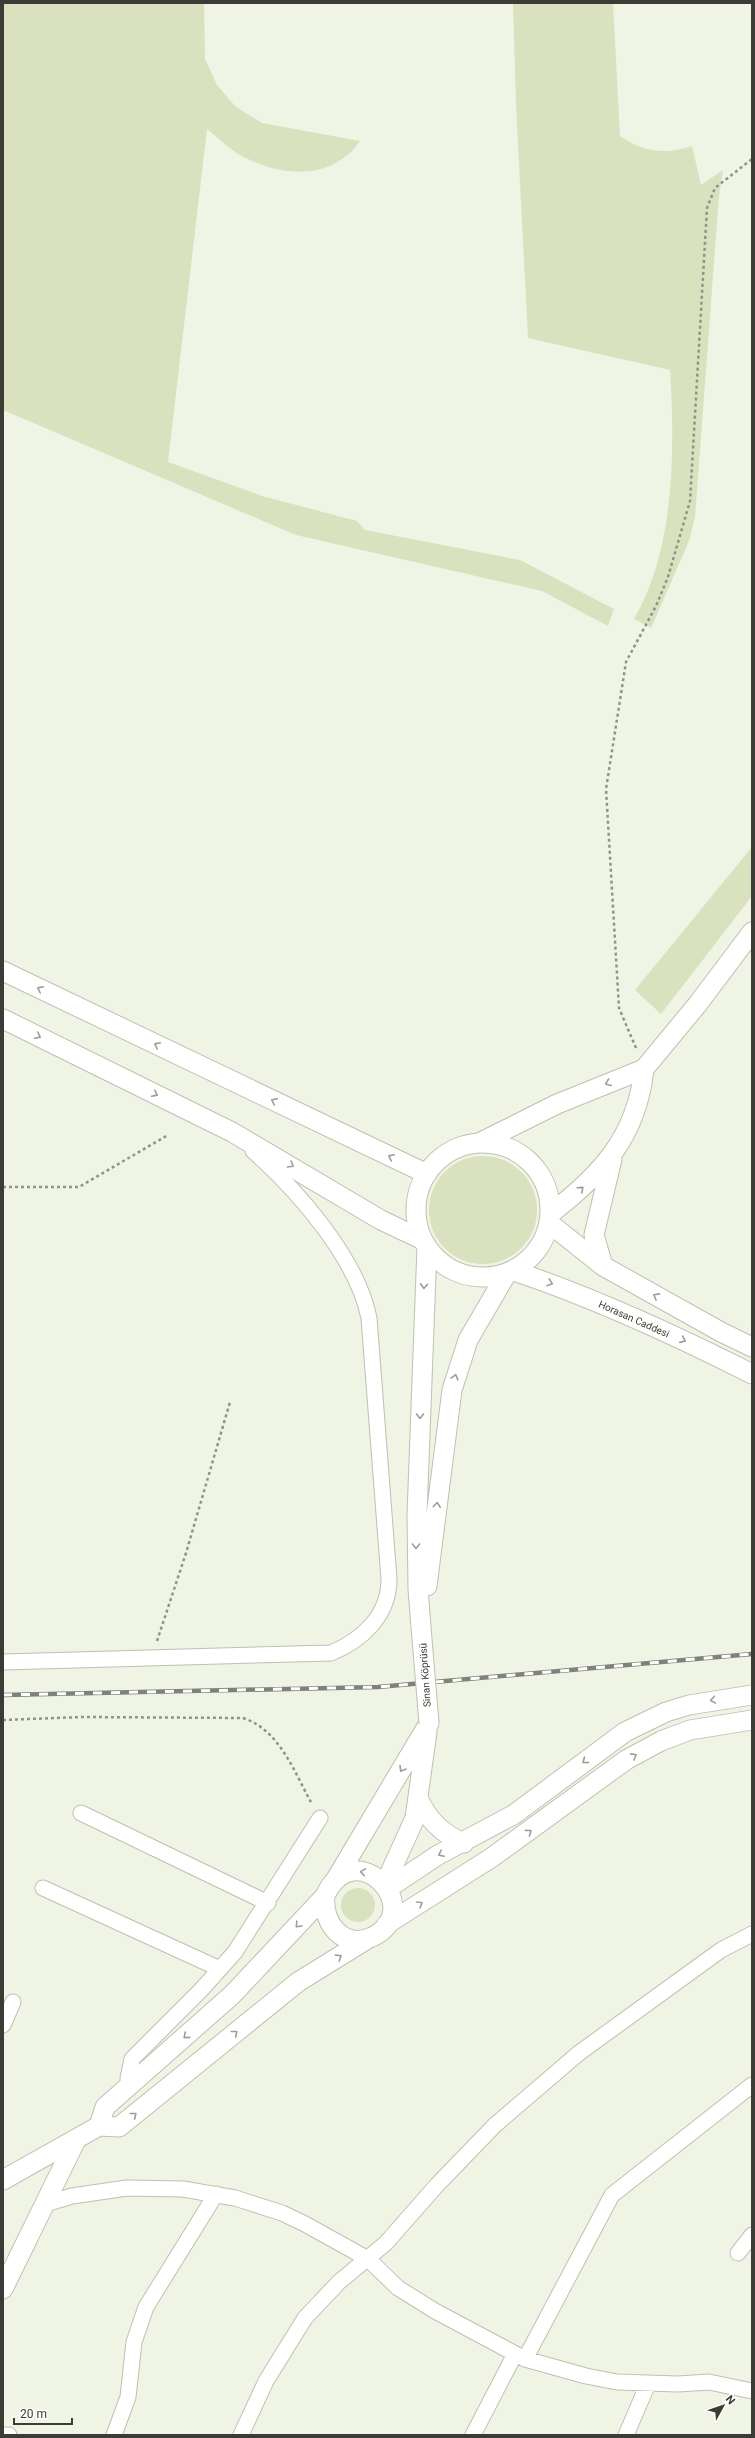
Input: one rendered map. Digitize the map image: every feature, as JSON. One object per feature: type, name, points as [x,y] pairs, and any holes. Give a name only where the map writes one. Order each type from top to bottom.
[{"type":"street","points":[[510,1272],[486,1278],[459,1273],[435,1258],[425,1244],[417,1221],[416,1207],[418,1192],[427,1174],[440,1158],[452,1150],[480,1143],[557,1104],[644,1069],[697,1005],[752,932]]},
{"type":"street","points":[[3,971],[427,1174]]},
{"type":"street","points":[[3,1019],[232,1132],[381,1220],[425,1244]]},
{"type":"street","points":[[603,1266],[594,1235],[599,1205],[614,1153],[634,1115],[642,1087],[644,1069]]},
{"type":"street","points":[[3,1662],[331,1653],[351,1643],[369,1628],[383,1608],[389,1589],[370,1318],[365,1296],[342,1255],[303,1202],[273,1168],[232,1132]]},
{"type":"street","points":[[421,1627],[452,1390],[468,1340],[510,1272],[535,1253],[543,1241],[550,1219],[546,1186],[531,1163],[507,1148],[480,1143]]},
{"type":"street","points":[[550,1219],[586,1184],[614,1153]]},
{"type":"street","points":[[550,1219],[603,1266],[721,1332],[752,1347]]},
{"type":"street","points":[[421,1627],[416,1529],[425,1244]]},
{"type":"street","name":"Horasan Caddesi","points":[[510,1272],[564,1288],[714,1354],[752,1374]]},
{"type":"street","name":"Sinan Köprüsü","points":[[386,1886],[415,1818],[418,1798],[428,1723],[421,1627]]},
{"type":"street","points":[[386,1886],[438,1855],[464,1843],[512,1815],[625,1732],[645,1721],[689,1705],[752,1696]]},
{"type":"street","points":[[3,2180],[99,2126],[119,2127],[298,1982],[491,1858],[626,1760],[661,1741],[690,1730],[752,1720]]},
{"type":"street","points":[[99,2126],[105,2106],[232,1995],[325,1896],[428,1723]]},
{"type":"street","points":[[418,1798],[423,1809],[438,1827],[464,1843]]},
{"type":"street","points":[[81,1813],[268,1902]]},
{"type":"street","points":[[129,2086],[128,2078],[132,2060],[220,1969],[268,1902],[320,1818]]},
{"type":"street","points":[[336,1879],[356,1871],[377,1876],[386,1886],[392,1903],[387,1924]]},
{"type":"street","points":[[43,1888],[220,1969]]},
{"type":"street","points":[[325,1896],[326,1918],[339,1934],[360,1940],[370,1937]]},
{"type":"street","points":[[240,2435],[266,2381],[304,2318],[339,2282],[368,2260],[467,2153],[551,2076],[722,1950],[752,1934]]},
{"type":"street","points":[[3,2025],[13,2002]]},
{"type":"street","points":[[473,2435],[520,2357],[612,2195],[752,2085]]},
{"type":"street","points":[[3,2289],[76,2140]]},
{"type":"street","points":[[45,2204],[72,2196],[127,2188],[183,2189],[216,2194],[282,2213],[305,2224],[368,2260],[398,2288],[410,2296],[520,2357],[586,2376],[648,2384],[709,2382],[752,2391]]},
{"type":"street","points":[[114,2435],[128,2398],[130,2363],[138,2324],[155,2290],[216,2194]]},
{"type":"street","points":[[738,2253],[752,2235]]},
{"type":"street","points":[[626,2435],[648,2384]]},
{"type":"street","points":[[3,2435],[9,2435]]},
{"type":"path","points":[[644,1069],[620,1008],[606,789],[626,662],[656,606],[668,577],[690,502],[707,208],[715,188],[752,159]]},
{"type":"path","points":[[3,1187],[79,1188],[168,1135]]},
{"type":"path","points":[[152,1658],[188,1545],[230,1402]]},
{"type":"path","points":[[3,1720],[82,1717],[243,1718],[260,1726],[274,1739],[320,1818]]},
{"type":"green space","points":[[3,3],[204,3],[205,59],[217,85],[236,107],[262,123],[360,141],[348,155],[333,164],[318,170],[301,172],[267,166],[251,160],[235,152],[207,129],[168,462],[262,496],[357,521],[365,530],[520,560],[614,609],[608,626],[542,591],[296,535],[3,410]]},
{"type":"green space","points":[[513,3],[613,3],[620,136],[637,146],[646,149],[664,151],[692,146],[701,185],[723,170],[719,196],[695,517],[689,541],[651,628],[634,619],[648,591],[658,562],[665,531],[672,465],[672,401],[670,370],[528,338],[516,105]]},
{"type":"green space","points":[[752,847],[752,896],[661,1014],[635,990]]},
{"type":"green space","points":[[483,1156],[504,1160],[521,1172],[533,1189],[537,1210],[533,1231],[521,1248],[504,1260],[483,1264],[462,1260],[445,1248],[433,1231],[429,1210],[433,1189],[445,1172],[462,1160]]},
{"type":"green space","points":[[358,1888],[370,1893],[375,1905],[370,1917],[358,1922],[346,1917],[341,1905],[346,1893]]},
{"type":"railway","points":[[3,1695],[378,1687],[752,1654]]}]
